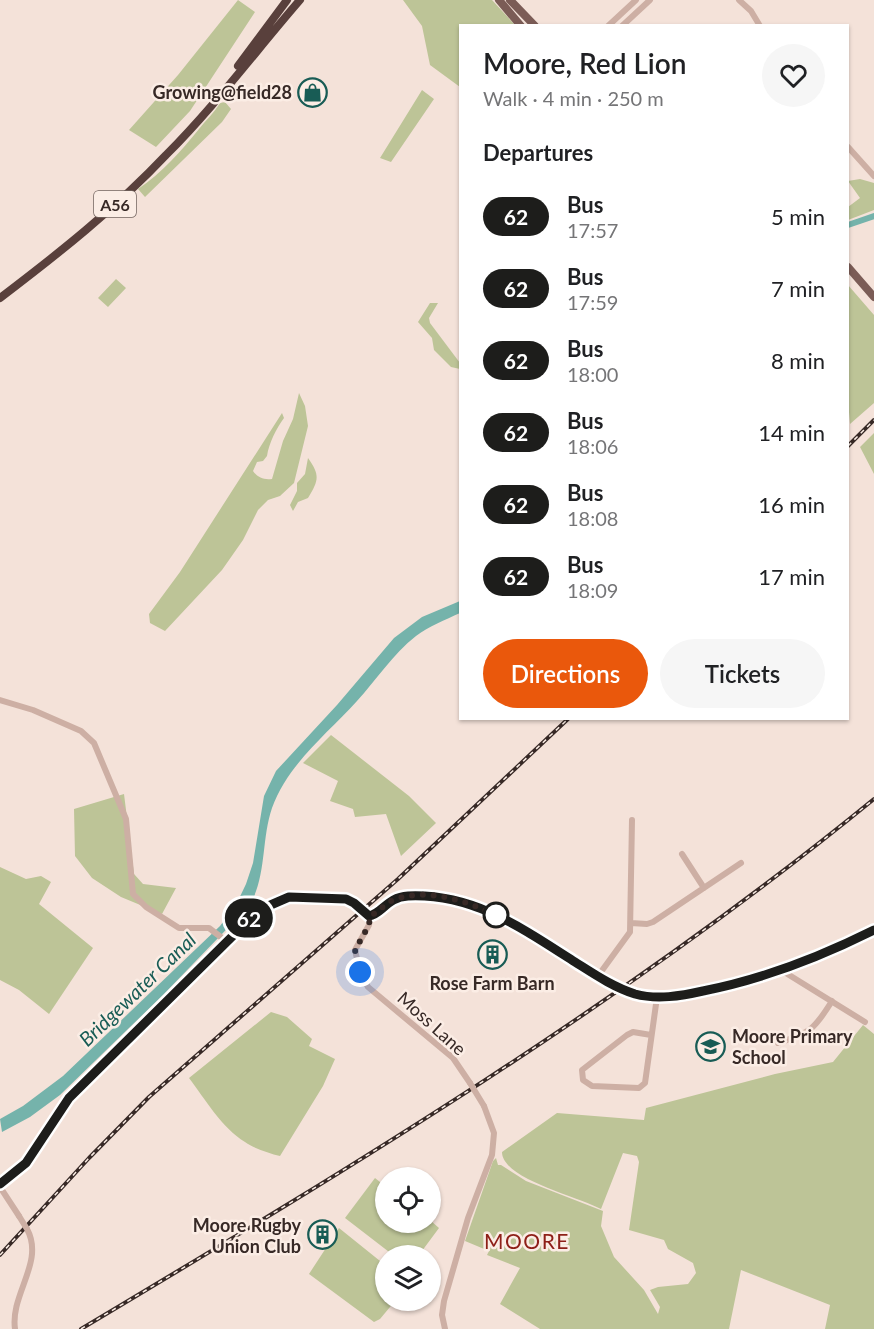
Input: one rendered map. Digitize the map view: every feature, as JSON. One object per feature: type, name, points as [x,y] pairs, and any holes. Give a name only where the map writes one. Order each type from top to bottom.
[{"type":"highway","name":"A56","points":[[218,97],[287,0]]},
{"type":"highway","name":"A56","points":[[0,298],[50,260],[117,202],[166,155],[300,0]]},
{"type":"main road","points":[[499,0],[519,24]]},
{"type":"main road","points":[[510,0],[533,24]]},
{"type":"main road","points":[[849,268],[874,297]]},
{"type":"street","points":[[610,24],[636,0]]},
{"type":"street","points":[[624,24],[650,0]]},
{"type":"street","points":[[739,0],[759,24]]},
{"type":"street","points":[[849,148],[874,176]]},
{"type":"street","points":[[0,700],[33,710],[81,731],[94,743],[126,819],[133,894],[146,907],[180,928],[204,927],[213,930],[224,940]]},
{"type":"street","points":[[598,976],[630,932],[632,820]]},
{"type":"street","points":[[682,854],[704,888]]},
{"type":"street","points":[[631,923],[653,922],[741,863]]},
{"type":"street","points":[[15,1329],[16,1305],[32,1254],[31,1239],[27,1228],[0,1185],[26,1163],[69,1098],[224,940],[259,910],[289,897],[346,899],[367,915],[387,903],[405,897],[431,896],[461,901],[495,915],[615,986],[636,994],[657,997],[728,986],[782,970],[826,954],[874,930]]},
{"type":"street","name":"Moss Lane","points":[[367,915],[369,925],[355,950],[360,972],[368,987],[453,1058],[484,1106],[494,1133],[492,1155],[468,1218],[444,1301],[442,1315],[445,1329]]},
{"type":"street","points":[[782,970],[865,1022]]},
{"type":"street","points":[[651,1035],[633,1032],[627,1035],[582,1070],[583,1080],[592,1086],[643,1087],[657,997]]},
{"type":"street","points":[[778,1043],[802,1036],[811,1030],[832,1001]]},
{"type":"green space","points":[[238,0],[255,12],[190,111],[156,147],[129,130],[178,75]]},
{"type":"green space","points":[[403,0],[492,0],[514,24],[459,24],[459,86],[430,65],[422,26]]},
{"type":"green space","points":[[422,90],[434,99],[391,162],[380,158]]},
{"type":"green space","points":[[225,102],[231,109],[222,122],[145,197],[138,189],[171,161],[220,103]]},
{"type":"green space","points":[[860,179],[874,183],[874,210],[849,220],[849,206],[860,198],[849,181]]},
{"type":"green space","points":[[116,279],[126,288],[108,307],[98,298]]},
{"type":"green space","points":[[849,286],[874,315],[874,403],[850,424]]},
{"type":"green space","points":[[430,303],[438,303],[429,318],[430,323],[459,362],[459,369],[451,367],[434,350],[432,338],[418,322]]},
{"type":"green space","points":[[299,393],[305,406],[308,426],[294,483],[280,496],[268,500],[258,510],[243,540],[222,570],[165,631],[150,623],[149,614],[180,572],[282,413],[284,418],[273,436],[267,456],[263,461],[257,462],[253,471],[261,478],[272,479],[283,441],[293,419]]},
{"type":"green space","points":[[874,433],[874,474],[860,447]]},
{"type":"green space","points":[[308,458],[315,469],[316,482],[308,498],[298,502],[293,511],[290,505],[297,491],[297,483],[305,474]]},
{"type":"green space","points":[[331,735],[409,796],[436,823],[401,856],[386,814],[355,817],[353,809],[330,801],[338,781],[303,763]]},
{"type":"green space","points":[[124,794],[134,874],[143,884],[176,888],[162,914],[121,897],[92,878],[75,856],[74,809]]},
{"type":"green space","points":[[0,867],[26,879],[41,876],[51,882],[39,904],[93,948],[49,1014],[19,990],[0,980]]},
{"type":"green space","points":[[271,1012],[287,1017],[312,1039],[309,1046],[335,1059],[323,1086],[280,1156],[253,1147],[237,1136],[214,1113],[189,1078]]},
{"type":"green space","points":[[863,1025],[874,1034],[874,1329],[825,1329],[830,1305],[741,1270],[729,1329],[540,1329],[500,1304],[520,1268],[487,1255],[489,1251],[465,1241],[496,1158],[498,1165],[526,1181],[603,1211],[601,1226],[614,1257],[644,1290],[658,1314],[660,1307],[650,1290],[688,1284],[696,1273],[693,1263],[668,1249],[664,1240],[629,1230],[639,1162],[637,1156],[623,1153],[601,1209],[528,1179],[505,1162],[502,1152],[557,1113],[644,1120],[646,1108],[775,1074],[833,1062]]},
{"type":"green space","points":[[375,1178],[375,1233],[435,1233],[426,1245],[380,1245],[345,1218]]},
{"type":"green space","points":[[339,1228],[375,1257],[375,1311],[387,1311],[374,1322],[309,1274]]},
{"type":"water","points":[[459,601],[459,613],[426,629],[408,643],[288,777],[272,808],[259,883],[249,906],[164,994],[60,1095],[30,1117],[2,1132],[0,1119],[23,1106],[63,1076],[220,926],[236,905],[246,884],[253,863],[264,796],[276,771],[337,705],[394,638],[422,617]]},
{"type":"waterway","name":"Bridgewater Canal","points":[[849,225],[874,216]]},
{"type":"railway","points":[[849,445],[874,420]]},
{"type":"railway","points":[[0,1255],[89,1158],[149,1097],[398,879],[567,720]]},
{"type":"railway","points":[[81,1329],[285,1206],[487,1079],[684,944],[874,799]]},
{"type":"bus line","name":"62","points":[[0,1184],[26,1163],[69,1098],[226,941],[259,910],[289,897],[351,900],[369,916],[375,914],[387,903],[405,897],[431,896],[461,901],[486,909],[615,986],[636,994],[657,997],[711,990],[767,975],[835,950],[874,930]]},
{"type":"place","name":"Growing@field28","points":[[313,92]]},
{"type":"place","name":"Rose Farm Barn","points":[[492,954]]},
{"type":"place","name":"Moore Primary School","points":[[711,1046]]},
{"type":"place","name":"Moore Rugby Union Club","points":[[322,1235]]},
{"type":"district","name":"MOORE","points":[[527,1240]]},
{"type":"route","points":[[360,972],[355,950],[369,925],[370,916],[395,899],[418,896],[449,898],[486,909],[505,920],[496,915]]}]
